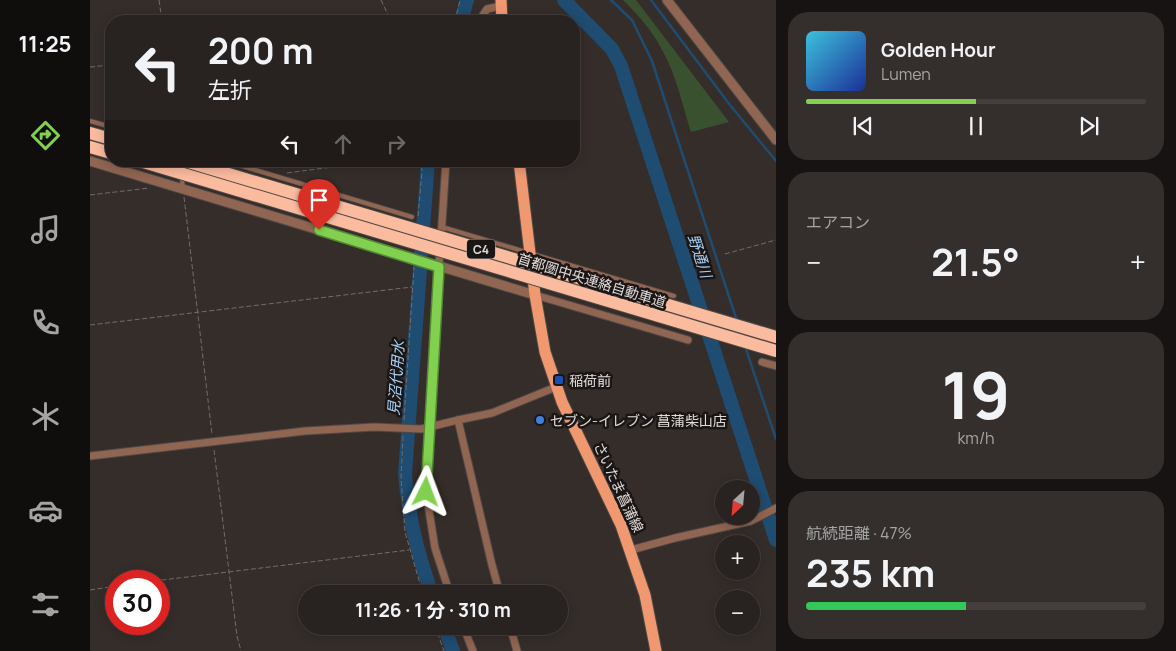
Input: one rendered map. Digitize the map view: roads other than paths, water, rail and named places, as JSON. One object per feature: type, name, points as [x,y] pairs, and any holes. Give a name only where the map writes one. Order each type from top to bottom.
[{"type":"highway","points":[[90,133],[105,137]]},
{"type":"highway","points":[[90,146],[105,151]]},
{"type":"highway","name":"首都圏中央連絡自動車道","points":[[160,167],[776,351]]},
{"type":"highway","name":"首都圏中央連絡自動車道","points":[[205,167],[776,337]]},
{"type":"main road","name":"さいたま菖蒲線","points":[[520,167],[535,295],[545,352],[556,387],[612,503],[631,550],[645,595],[656,651]]},
{"type":"street","points":[[667,0],[776,140]]},
{"type":"street","points":[[483,15],[487,9],[501,3]]},
{"type":"street","points":[[90,161],[105,166]]},
{"type":"street","points":[[110,167],[688,340]]},
{"type":"street","points":[[446,167],[426,492],[435,548],[447,585]]},
{"type":"street","points":[[762,362],[776,366]]},
{"type":"street","points":[[90,456],[305,431],[374,427],[422,430],[458,420],[492,414],[556,387]]},
{"type":"street","points":[[458,420],[498,585]]},
{"type":"street","points":[[631,550],[755,520],[776,508]]},
{"type":"street","points":[[467,635],[473,651]]},
{"type":"street","points":[[513,635],[518,651]]},
{"type":"lane","points":[[90,120],[105,125]]},
{"type":"lane","points":[[181,167],[183,189]]},
{"type":"lane","points":[[244,167],[412,217]]},
{"type":"lane","points":[[262,213],[272,176]]},
{"type":"lane","points":[[442,226],[674,296]]},
{"type":"waterway","name":"見沼代用水","points":[[463,15],[467,0]]},
{"type":"waterway","name":"野通川","points":[[564,0],[579,15]]},
{"type":"waterway","points":[[611,0],[632,20],[652,61],[737,321]]},
{"type":"waterway","points":[[651,0],[730,105],[776,161]]},
{"type":"waterway","name":"野通川","points":[[580,16],[612,49],[621,66],[776,540]]},
{"type":"waterway","name":"見沼代用水","points":[[428,167],[405,474],[414,535],[429,585]]},
{"type":"waterway","points":[[745,346],[776,439]]},
{"type":"waterway","name":"見沼代用水","points":[[447,635],[453,651]]},
{"type":"place","name":"稲荷前","points":[[559,380]]},
{"type":"place","name":"セブン-イレブン 菖蒲柴山店","points":[[540,420]]}]
